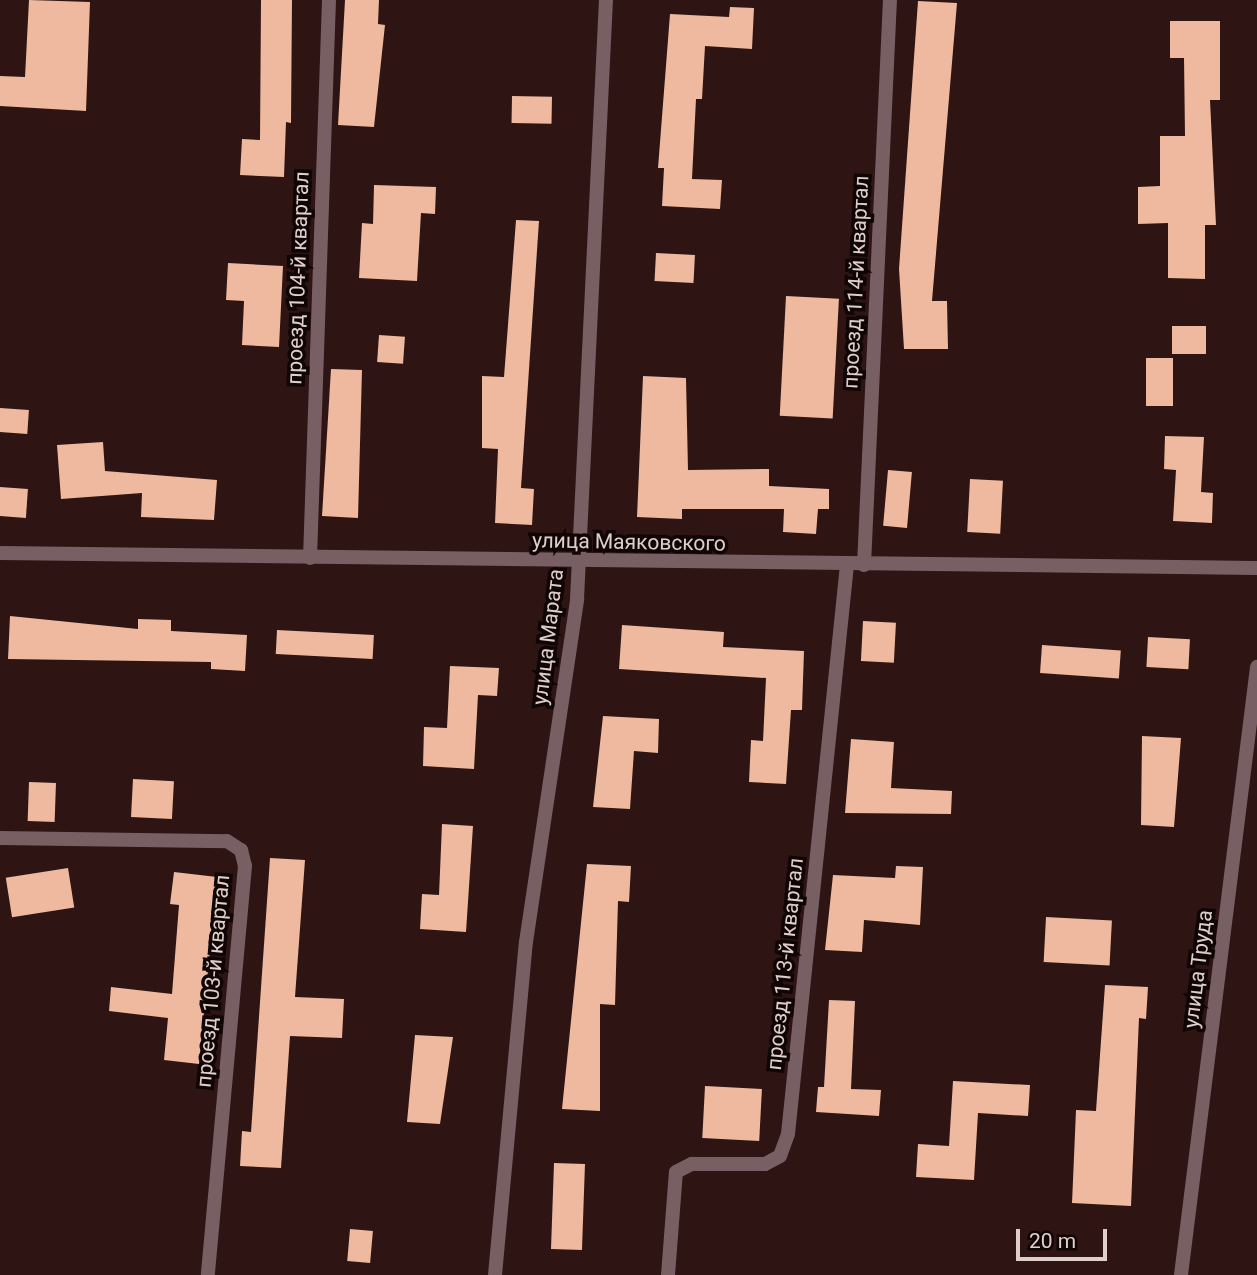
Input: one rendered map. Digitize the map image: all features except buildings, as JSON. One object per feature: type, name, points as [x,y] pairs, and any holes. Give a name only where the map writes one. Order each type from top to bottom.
[{"type":"street","name":"проезд 104-й квартал","points":[[310,558],[329,0]]},
{"type":"street","name":"улица Марата","points":[[495,1275],[526,942],[578,563],[606,0]]},
{"type":"street","name":"проезд 114-й квартал","points":[[864,565],[890,0]]},
{"type":"street","name":"улица Маяковского","points":[[0,552],[578,563],[1257,568]]},
{"type":"street","name":"проезд 113-й квартал","points":[[668,1275],[676,1172],[692,1164],[765,1164],[780,1156],[788,1134],[847,565]]},
{"type":"street","name":"улица Труда","points":[[1181,1275],[1257,667]]},
{"type":"street","name":"проезд 103-й квартал","points":[[0,838],[227,841],[241,850],[245,866],[208,1275]]}]
